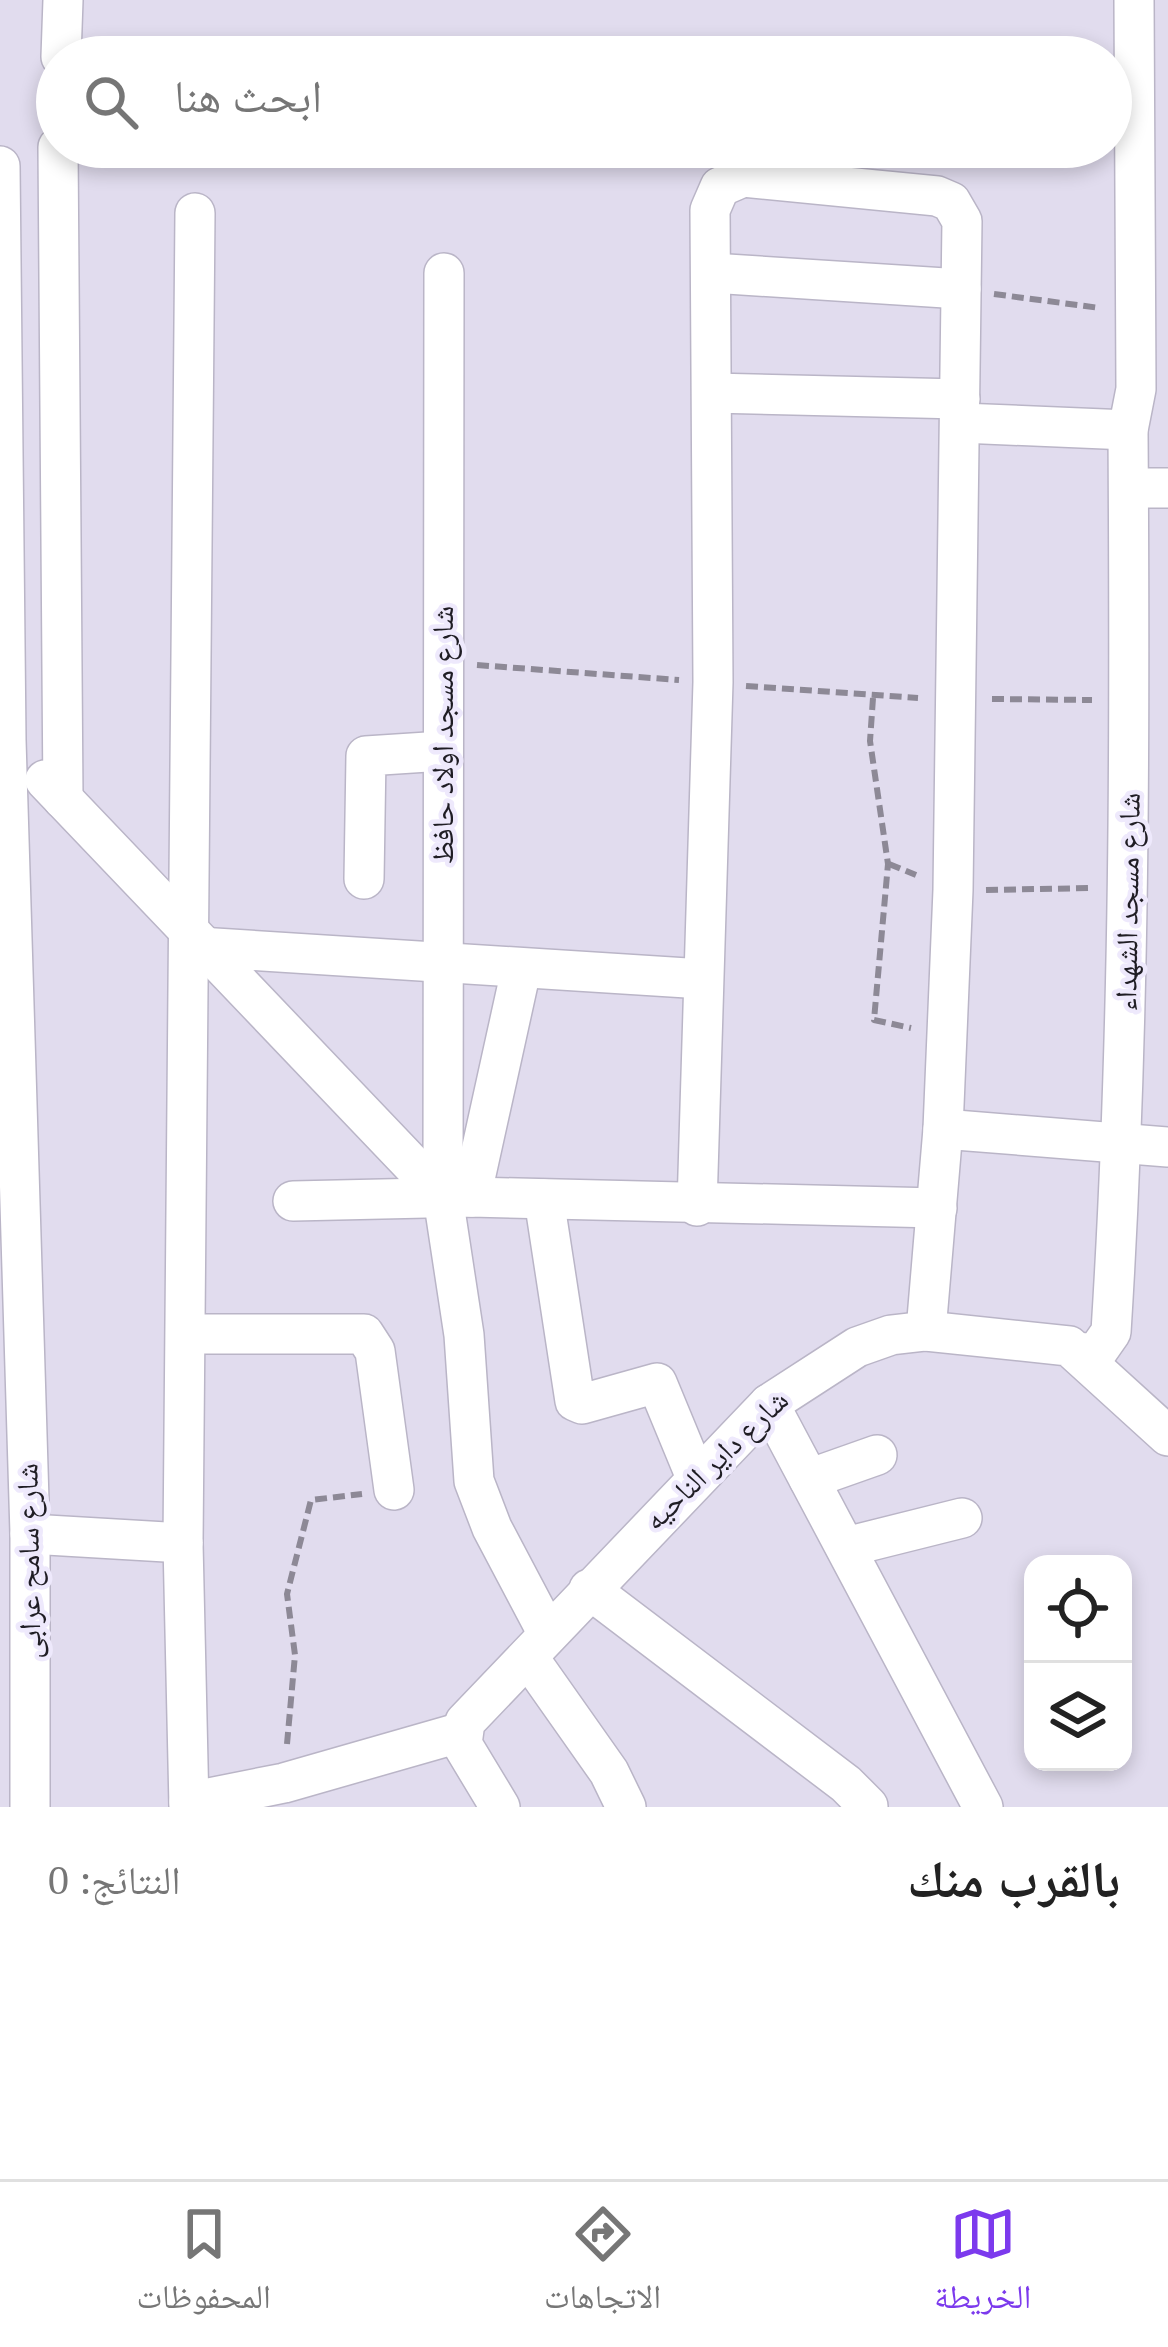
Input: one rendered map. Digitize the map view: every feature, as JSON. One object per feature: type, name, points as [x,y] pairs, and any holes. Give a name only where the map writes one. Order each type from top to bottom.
[{"type":"street","points":[[62,36],[63,0]]},
{"type":"street","name":"شارع مسجد الشهداء","points":[[1082,1353],[1097,1352],[1111,1332],[1123,1142],[1129,701],[1148,488],[1128,430],[1136,389],[1134,0]]},
{"type":"street","name":"شارع سامح عرابى","points":[[0,166],[3,736],[30,1534],[16,1621],[30,1807]]},
{"type":"street","points":[[58,168],[63,799]]},
{"type":"street","points":[[697,1206],[713,682],[714,196],[720,187],[743,177],[951,202],[962,220],[958,698],[948,1036],[926,1331]]},
{"type":"street","points":[[195,213],[195,942],[183,1543],[189,1804],[284,1783],[461,1732],[469,1757],[500,1807]]},
{"type":"street","name":"شارع مسجد اولاد حافظ","points":[[444,273],[442,964],[457,1197]]},
{"type":"street","points":[[712,273],[961,289]]},
{"type":"street","points":[[1,344],[57,347]]},
{"type":"street","points":[[712,393],[961,411],[1128,430]]},
{"type":"street","points":[[3,736],[195,942],[457,1197]]},
{"type":"street","points":[[364,879],[366,756],[443,751]]},
{"type":"street","points":[[195,942],[521,970],[703,979]]},
{"type":"street","points":[[521,970],[457,1197],[474,1481],[537,1646],[626,1807]]},
{"type":"street","points":[[943,1129],[1168,1147]]},
{"type":"street","points":[[293,1202],[457,1197],[938,1208]]},
{"type":"street","points":[[544,1199],[575,1401],[582,1405],[657,1383],[695,1475]]},
{"type":"street","name":"شارع داير الناحيه","points":[[461,1732],[475,1710],[695,1475],[769,1404],[857,1347],[926,1331],[1069,1346],[1082,1353]]},
{"type":"street","points":[[186,1334],[364,1334],[375,1351],[394,1490]]},
{"type":"street","points":[[1082,1353],[1168,1436]]},
{"type":"street","points":[[769,1404],[983,1807]]},
{"type":"street","points":[[809,1479],[877,1455]]},
{"type":"street","points":[[846,1546],[962,1518]]},
{"type":"street","points":[[30,1534],[183,1543]]},
{"type":"street","points":[[589,1589],[846,1784],[868,1806]]},
{"type":"path","points":[[961,289],[1136,314]]},
{"type":"path","points":[[443,662],[873,698],[1129,701]]},
{"type":"path","points":[[873,698],[870,741],[888,864],[874,1020],[948,1036]]},
{"type":"path","points":[[953,890],[1130,887]]},
{"type":"path","points":[[284,1783],[296,1655],[287,1594],[311,1500],[394,1490]]}]
